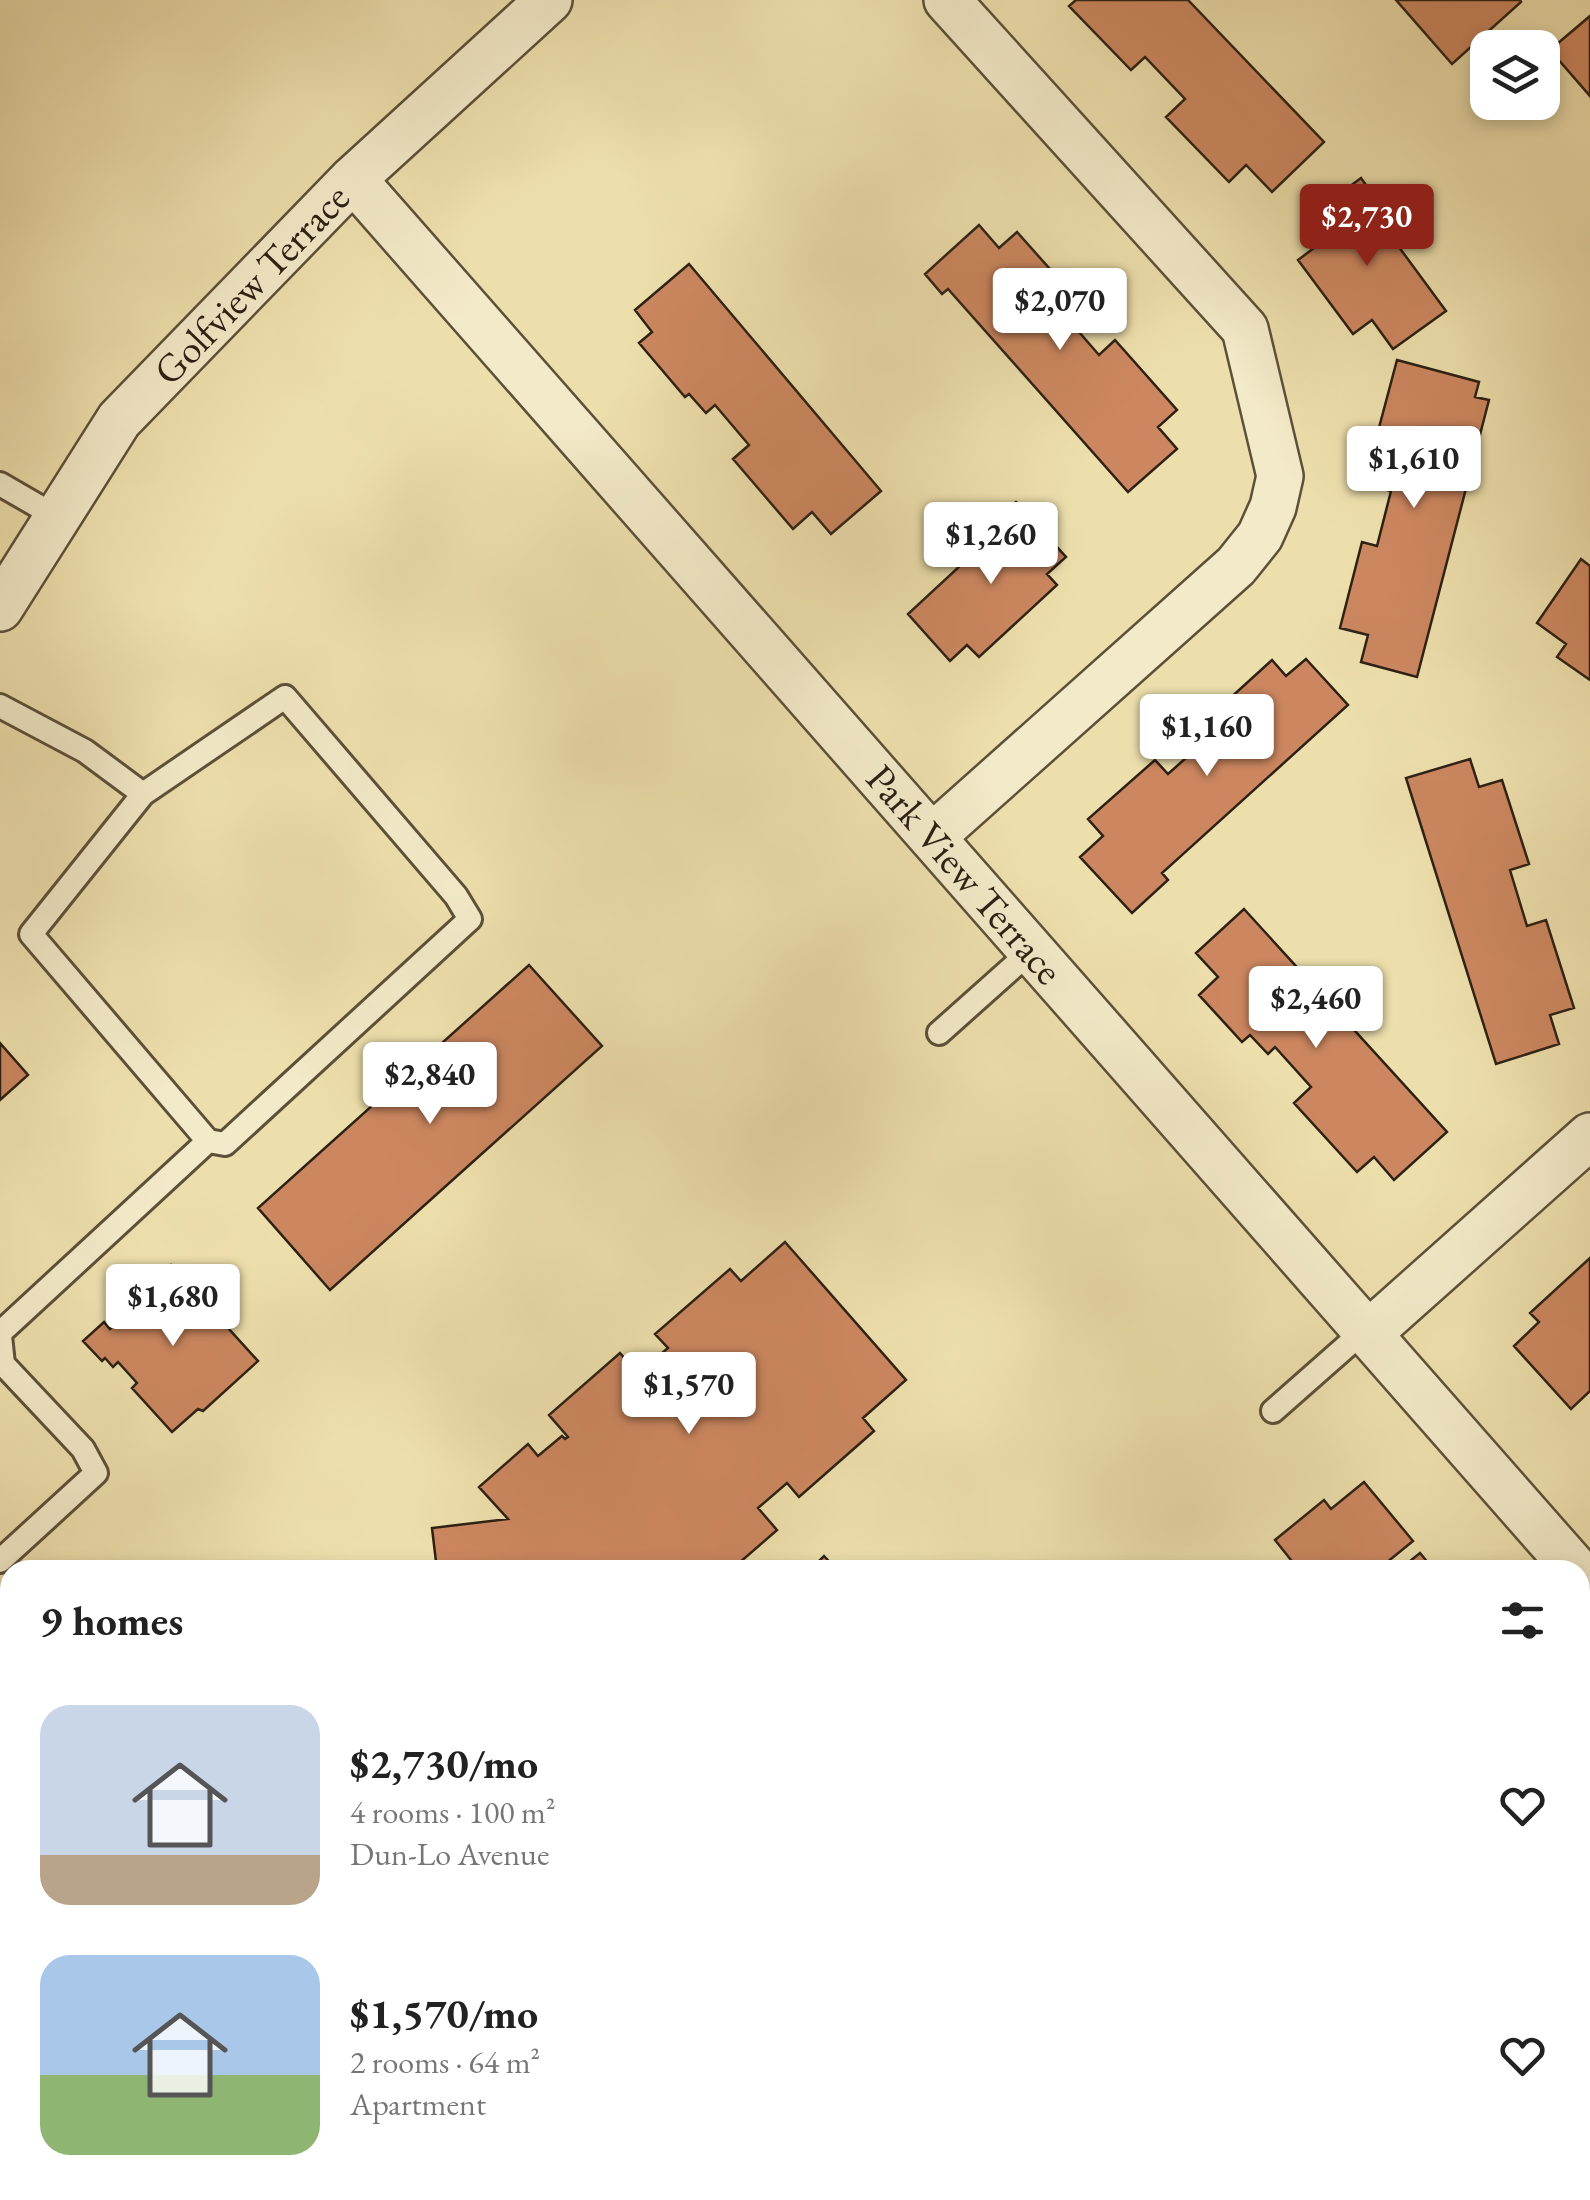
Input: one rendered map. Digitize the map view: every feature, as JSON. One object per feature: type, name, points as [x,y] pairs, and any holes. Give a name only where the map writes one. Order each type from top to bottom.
[{"type":"street","name":"Golfview Terrace","points":[[0,608],[119,420],[353,179],[549,0]]},
{"type":"street","points":[[932,837],[1236,566],[1260,536],[1273,507],[1280,476],[1245,330],[947,0]]},
{"type":"street","name":"Park View Terrace","points":[[353,179],[1568,1560]]},
{"type":"street","points":[[1368,1331],[1590,1136]]},
{"type":"lane","points":[[0,484],[58,517]]},
{"type":"lane","points":[[285,698],[456,896],[470,919],[226,1144],[208,1141],[31,934],[143,794],[285,698]]},
{"type":"lane","points":[[0,706],[85,750],[143,794]]},
{"type":"lane","points":[[939,1034],[1032,950]]},
{"type":"lane","points":[[1,1560],[96,1473],[83,1448],[3,1364],[0,1335],[208,1141]]},
{"type":"lane","points":[[1273,1411],[1368,1331]]},
{"type":"building","points":[[1076,0],[1188,0],[1324,142],[1272,192],[1246,165],[1229,182],[1166,117],[1185,99],[1145,57],[1131,70],[1069,6]]},
{"type":"building","points":[[1396,0],[1520,0],[1490,30],[1470,30],[1470,48],[1452,64]]},
{"type":"building","points":[[1590,16],[1590,96],[1560,62],[1560,42]]},
{"type":"building","points":[[1361,178],[1376,199],[1368,205],[1446,311],[1393,349],[1372,320],[1353,334],[1298,260],[1318,245],[1302,222]]},
{"type":"building","points":[[979,225],[999,248],[1017,232],[1081,304],[1066,317],[1099,355],[1115,340],[1177,410],[1158,427],[1177,449],[1128,492],[948,289],[942,294],[925,274]]},
{"type":"building","points":[[689,264],[881,491],[831,534],[812,512],[793,529],[733,459],[749,445],[715,405],[706,413],[689,394],[685,397],[639,343],[652,332],[635,310]]},
{"type":"building","points":[[1397,360],[1479,382],[1475,397],[1489,400],[1417,677],[1361,662],[1368,635],[1340,628],[1362,542],[1377,546],[1391,491],[1364,484]]},
{"type":"building","points":[[1016,502],[1066,557],[1047,574],[1057,585],[979,657],[967,645],[950,661],[908,614],[988,540],[982,534]]},
{"type":"building","points":[[1581,559],[1590,566],[1590,680],[1557,657],[1566,644],[1537,623]]},
{"type":"building","points":[[1306,659],[1348,705],[1162,873],[1168,880],[1132,913],[1080,857],[1103,836],[1088,819],[1155,760],[1168,774],[1216,731],[1206,720],[1272,660],[1286,676]]},
{"type":"building","points":[[1470,759],[1479,787],[1502,780],[1529,864],[1510,870],[1527,926],[1546,920],[1574,1008],[1550,1015],[1559,1044],[1496,1064],[1406,778]]},
{"type":"building","points":[[1244,909],[1447,1132],[1394,1180],[1374,1157],[1357,1172],[1294,1103],[1311,1087],[1275,1047],[1268,1054],[1250,1035],[1242,1042],[1199,995],[1218,977],[1196,953]]},
{"type":"building","points":[[529,965],[602,1046],[330,1290],[258,1208]]},
{"type":"building","points":[[0,1043],[28,1075],[0,1100]]},
{"type":"building","points":[[785,1242],[906,1380],[863,1418],[874,1431],[799,1497],[787,1483],[758,1508],[777,1530],[742,1560],[436,1560],[432,1528],[508,1519],[479,1487],[528,1444],[538,1456],[562,1436],[568,1437],[549,1415],[620,1353],[638,1374],[668,1348],[655,1334],[730,1269],[741,1281]]},
{"type":"building","points":[[1590,1258],[1590,1391],[1571,1409],[1514,1346],[1539,1322],[1530,1313]]},
{"type":"building","points":[[171,1265],[258,1361],[203,1411],[198,1409],[172,1432],[132,1388],[137,1383],[118,1362],[113,1367],[105,1358],[102,1361],[83,1341],[104,1322],[110,1329],[120,1321],[115,1316]]},
{"type":"building","points":[[1364,1482],[1413,1541],[1390,1560],[1291,1560],[1275,1540],[1324,1500],[1331,1509]]}]
